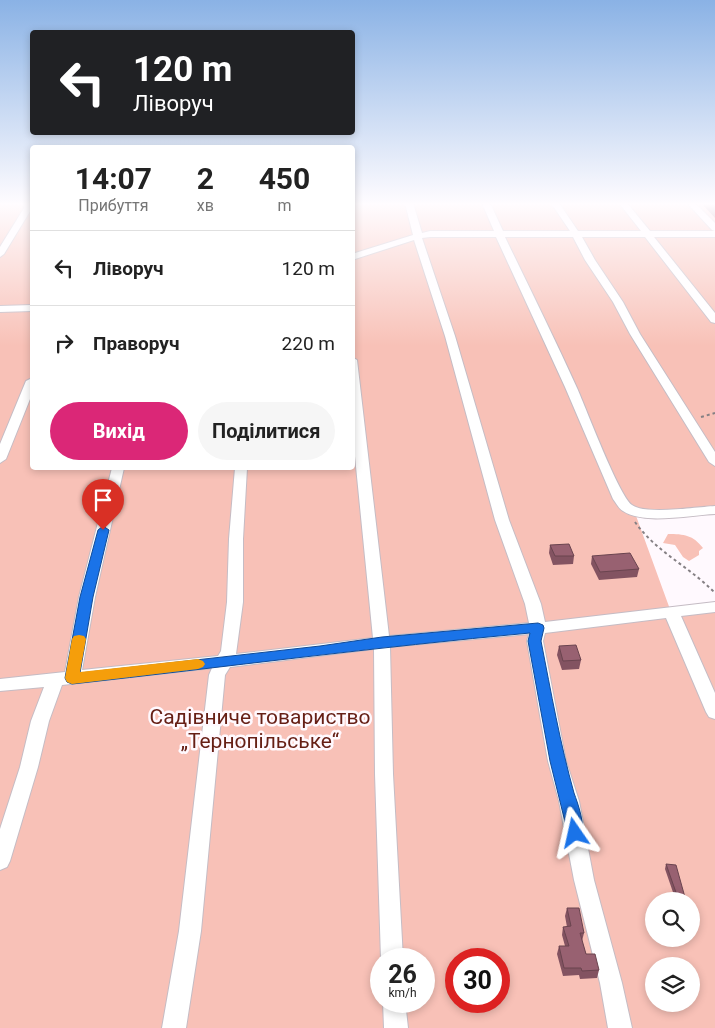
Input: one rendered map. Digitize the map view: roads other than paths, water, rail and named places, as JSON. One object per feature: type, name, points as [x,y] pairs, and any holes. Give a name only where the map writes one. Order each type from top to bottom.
[{"type":"street","points":[[355,255],[369,251]]},
{"type":"street","points":[[423,251],[450,336],[489,478],[533,604],[538,628],[535,641],[557,761],[569,801],[584,880],[612,983],[620,1028]]},
{"type":"street","points":[[507,251],[579,404],[602,461],[626,508],[636,513],[715,510]]},
{"type":"street","points":[[585,251],[715,462]]},
{"type":"street","points":[[661,251],[715,320]]},
{"type":"street","points":[[0,309],[30,308]]},
{"type":"street","points":[[0,459],[30,386]]},
{"type":"street","points":[[355,393],[364,491],[382,642],[384,774],[392,948]]},
{"type":"street","points":[[0,861],[29,767],[40,721],[63,679],[87,597],[118,470]]},
{"type":"street","points":[[174,1028],[190,931],[217,675],[229,651],[235,602],[236,538],[241,470]]},
{"type":"street","points":[[0,685],[320,651],[382,642],[538,628],[715,607]]},
{"type":"street","points":[[671,612],[715,712]]},
{"type":"street","points":[[395,1013],[396,1028]]},
{"type":"park label","name":"Садівниче товариство „Тернопільське“","points":[[260,729]]}]
